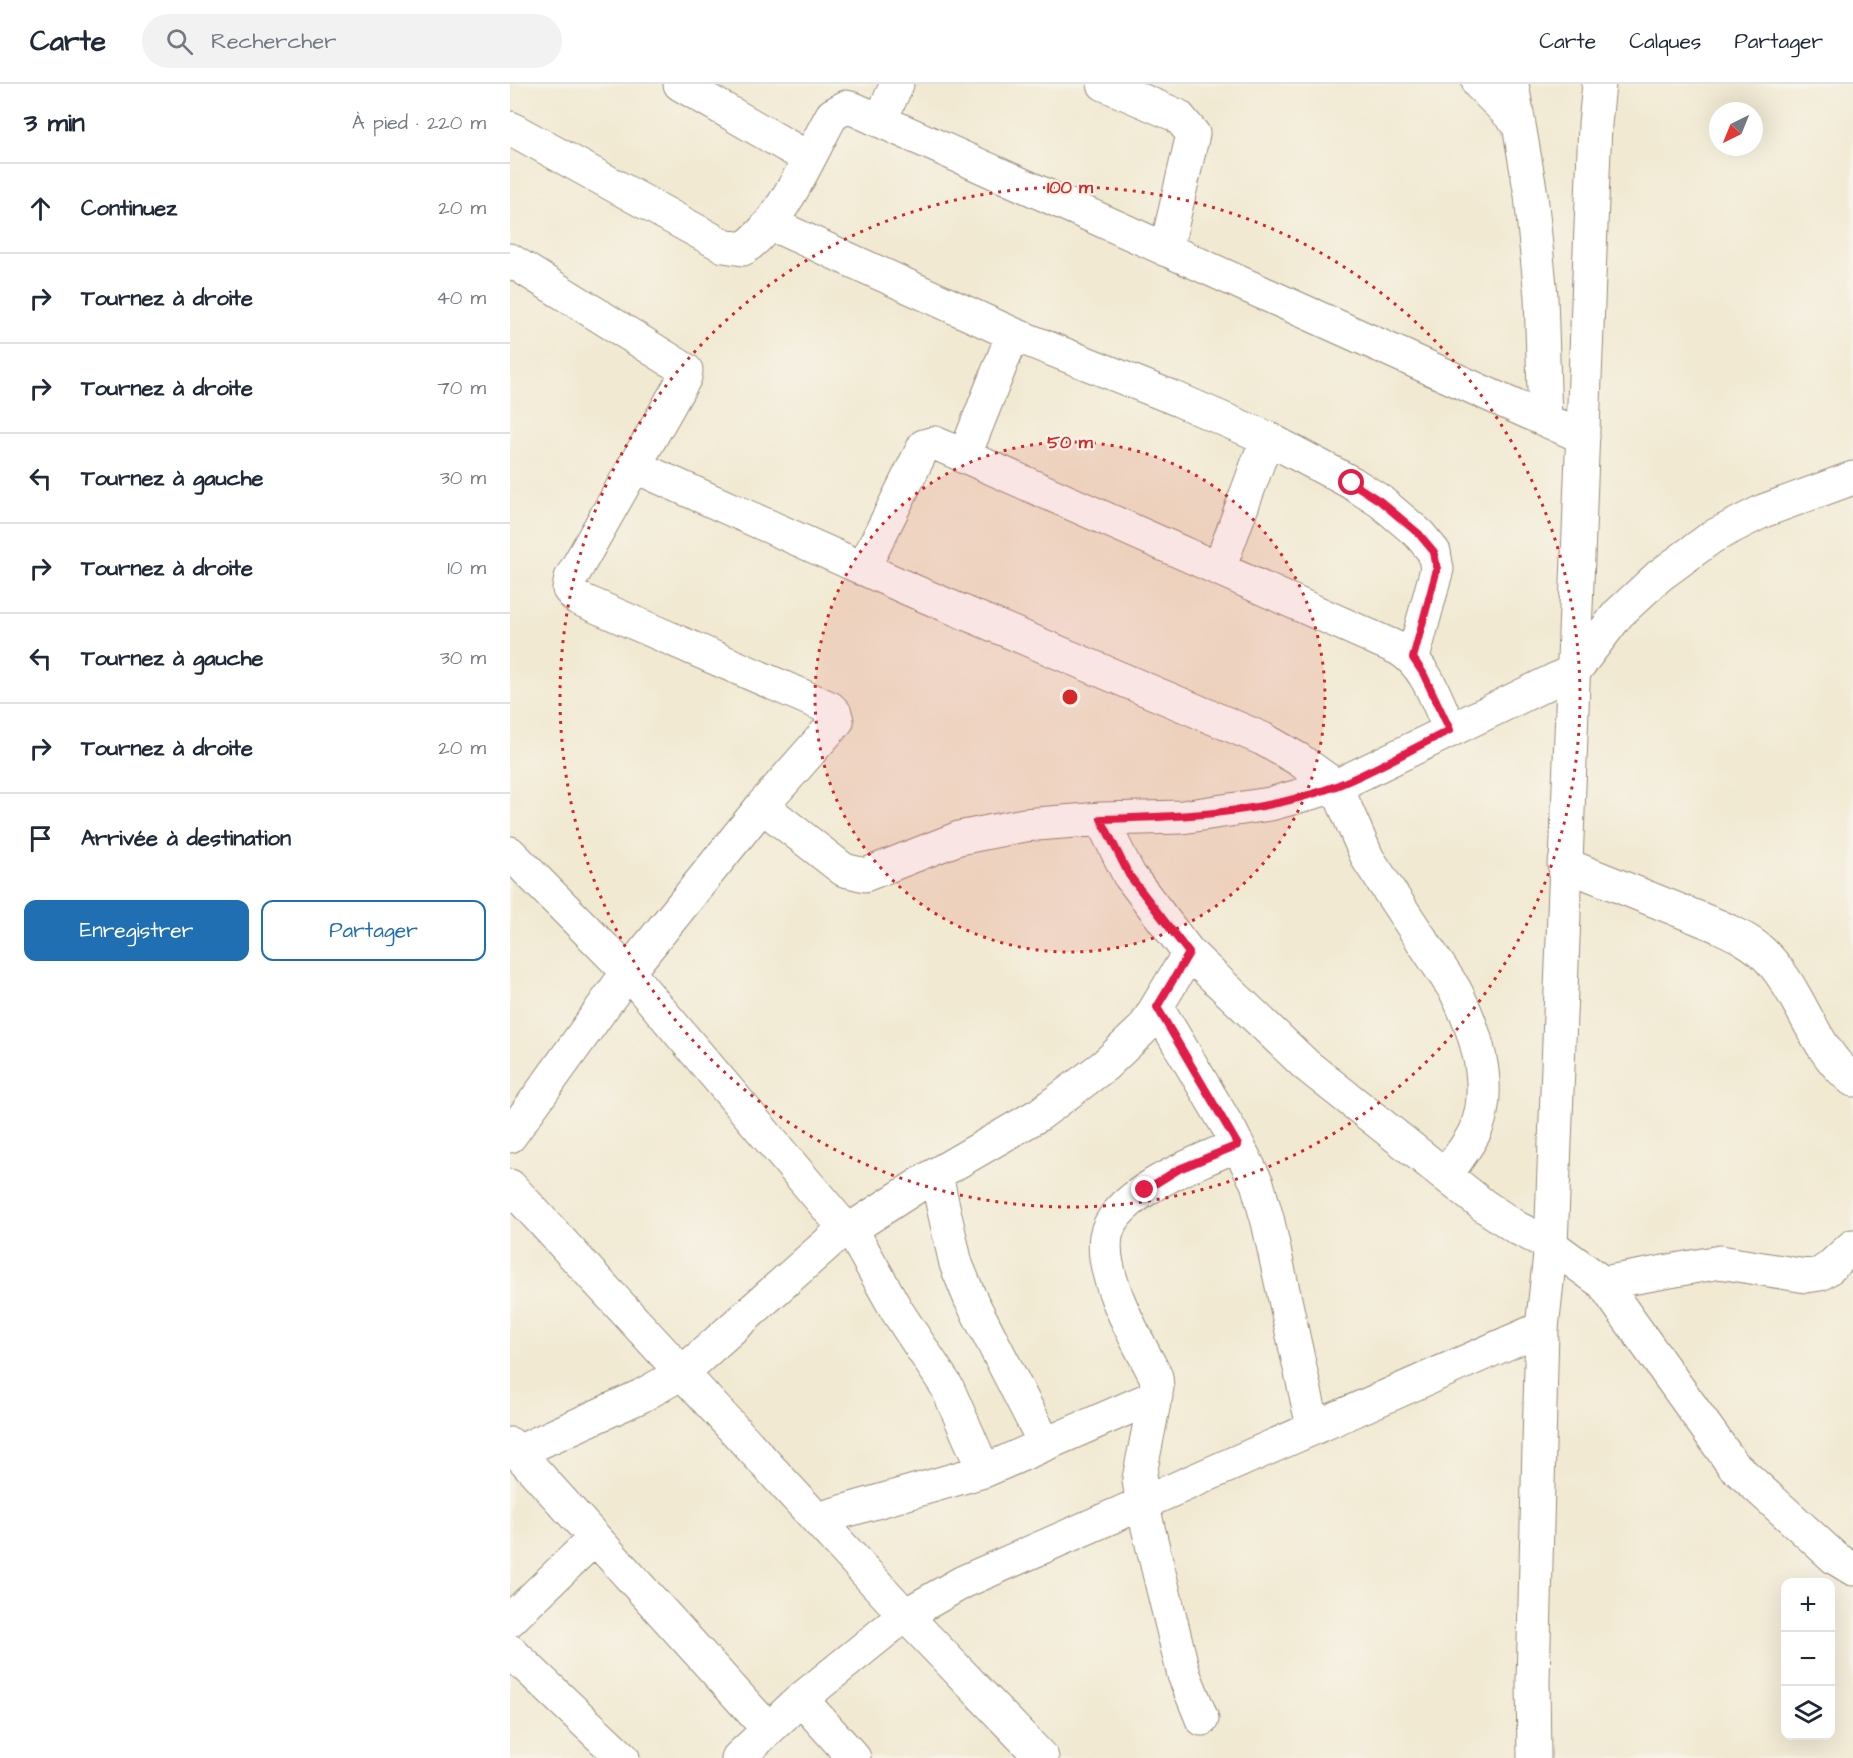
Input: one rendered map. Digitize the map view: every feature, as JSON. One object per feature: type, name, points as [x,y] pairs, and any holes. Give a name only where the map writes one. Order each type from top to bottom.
[{"type":"street","points":[[680,84],[808,158]]},
{"type":"street","points":[[880,121],[897,84]]},
{"type":"street","points":[[1104,84],[1178,116],[1193,134],[1166,250]]},
{"type":"street","points":[[1479,84],[1518,123]]},
{"type":"street","points":[[1512,84],[1531,195],[1541,296],[1545,420]]},
{"type":"street","points":[[1534,1758],[1533,1681],[1542,1328],[1551,1245],[1564,864],[1575,670],[1595,124],[1599,84]]},
{"type":"street","points":[[510,128],[723,246],[742,249],[756,240],[771,224],[832,115],[839,109],[854,109],[1583,437]]},
{"type":"street","points":[[771,224],[1013,334],[1179,400],[1267,438],[1352,483],[1380,501],[1419,534],[1434,552],[1437,569],[1413,658]]},
{"type":"street","points":[[510,260],[686,370],[685,377],[571,578],[569,589],[577,598],[830,708],[835,713],[837,721],[762,806],[628,972],[510,1136]]},
{"type":"street","points":[[964,457],[1013,334]]},
{"type":"street","points":[[1219,570],[1267,438]]},
{"type":"street","points":[[863,569],[924,447],[935,443],[1353,628],[1413,658],[1423,673],[1450,730]]},
{"type":"street","points":[[634,466],[863,569],[1263,739],[1298,759],[1336,786],[1368,859],[1455,990],[1467,1012],[1481,1067],[1484,1101],[1475,1131],[1446,1176]]},
{"type":"street","points":[[762,806],[838,865],[857,875],[872,873],[959,838],[1024,825],[1101,819],[1182,817],[1270,804],[1336,786],[1575,670],[1618,614],[1659,576],[1712,537],[1763,512],[1853,478]]},
{"type":"street","points":[[1101,819],[1129,875],[1189,953],[1306,1065],[1508,1222],[1551,1245],[1604,1283],[1732,1465],[1835,1558],[1853,1569]]},
{"type":"street","points":[[510,853],[628,972],[849,1228],[897,1311],[933,1361],[984,1471]]},
{"type":"street","points":[[1564,864],[1718,926],[1740,936],[1762,952],[1781,975],[1826,1054],[1853,1080]]},
{"type":"street","points":[[768,1729],[514,1448],[641,1396],[682,1373],[849,1228],[1040,1114],[1104,1066],[1144,1028],[1189,953]]},
{"type":"street","points":[[1157,1007],[1238,1145],[1257,1183],[1268,1222],[1313,1427]]},
{"type":"street","points":[[1202,1719],[1184,1675],[1142,1503],[1140,1479],[1155,1396],[1156,1377],[1122,1306],[1109,1269],[1106,1235],[1118,1214],[1145,1190],[1179,1169],[1238,1145]]},
{"type":"street","points":[[936,1175],[956,1264],[970,1298],[1045,1444]]},
{"type":"street","points":[[510,1186],[905,1615],[1042,1758]]},
{"type":"street","points":[[1604,1283],[1720,1262],[1806,1276],[1820,1274],[1853,1246]]},
{"type":"street","points":[[738,1758],[801,1699],[905,1615],[963,1582],[1542,1328]]},
{"type":"street","points":[[817,1520],[984,1471],[1155,1396]]},
{"type":"street","points":[[510,1620],[595,1538]]},
{"type":"street","points":[[510,1651],[623,1758]]},
{"type":"street","points":[[801,1699],[854,1758]]},
{"type":"route","points":[[1145,1190],[1179,1169],[1238,1145],[1157,1007],[1189,953],[1129,875],[1101,819],[1182,817],[1270,804],[1336,786],[1450,730],[1423,673],[1413,658],[1437,569],[1434,552],[1419,534],[1380,501],[1352,483]]}]
